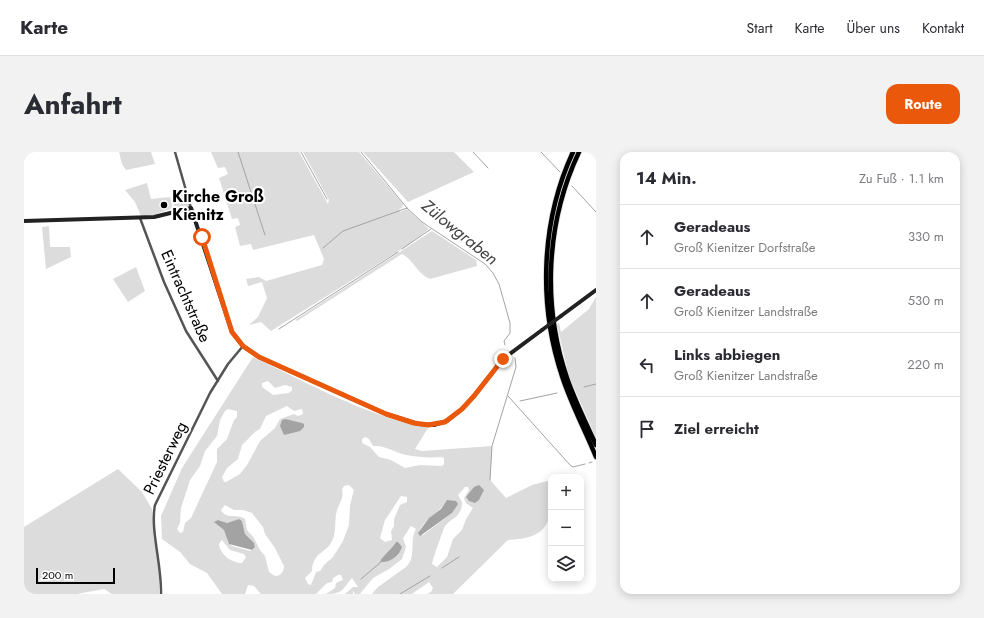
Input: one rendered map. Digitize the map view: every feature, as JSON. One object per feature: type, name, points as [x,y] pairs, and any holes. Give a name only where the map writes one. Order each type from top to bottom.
[{"type":"highway","points":[[573,152],[558,194],[551,224],[546,265],[547,302],[553,344],[562,376],[596,457]]},
{"type":"highway","points":[[579,152],[565,187],[555,226],[551,265],[551,301],[562,363],[574,397],[596,446]]},
{"type":"main road","points":[[24,221],[154,216],[192,208],[230,328],[243,346],[252,353],[386,414],[418,424],[434,425],[445,422],[458,412],[474,396],[503,359],[596,290]]},
{"type":"street","points":[[175,152],[192,208]]},
{"type":"street","name":"Eintrachtstraße","points":[[140,217],[164,282],[182,324],[218,381]]},
{"type":"street","name":"Priesterweg","points":[[161,594],[162,578],[154,516],[155,505],[218,381],[233,356],[243,346]]},
{"type":"shaded area","points":[[119,152],[151,152],[155,164],[126,170],[122,164]]},
{"type":"shaded area","points":[[211,152],[299,152],[328,204],[329,200],[303,152],[359,152],[403,204],[402,208],[399,209],[400,212],[407,209],[429,229],[408,245],[271,331],[261,322],[249,325],[258,317],[267,298],[262,282],[248,286],[246,279],[259,277],[266,281],[322,265],[324,259],[314,235],[253,250],[251,244],[240,246],[235,227],[240,225],[238,218],[232,219],[219,178],[228,174],[225,167],[218,168]]},
{"type":"shaded area","points":[[363,152],[454,152],[474,172],[408,202]]},
{"type":"shaded area","points":[[147,183],[151,199],[170,197],[173,208],[154,215],[141,216],[135,202],[125,190]]},
{"type":"shaded area","points":[[188,194],[191,207],[175,211],[172,196]]},
{"type":"shaded area","points":[[49,226],[50,247],[70,247],[71,257],[46,269],[42,227]]},
{"type":"shaded area","points":[[432,231],[476,260],[477,266],[430,279],[422,274],[410,260],[402,254],[297,321],[295,320]]},
{"type":"shaded area","points":[[136,267],[145,291],[128,302],[113,279]]},
{"type":"shaded area","points":[[596,297],[596,438],[569,376],[557,325],[559,323],[561,332],[589,309]]},
{"type":"shaded area","points":[[253,357],[361,408],[406,423],[428,428],[415,449],[422,451],[492,446],[490,480],[506,498],[532,485],[548,481],[548,521],[542,530],[534,535],[508,540],[453,594],[427,594],[431,592],[433,588],[429,582],[412,594],[372,594],[378,587],[406,567],[409,563],[416,529],[411,526],[403,538],[406,547],[402,559],[389,569],[373,578],[360,594],[355,594],[353,591],[353,594],[345,594],[353,587],[358,587],[352,578],[340,592],[326,594],[335,588],[336,583],[343,580],[341,575],[338,575],[333,578],[332,582],[327,583],[316,594],[261,594],[254,586],[248,585],[245,594],[222,594],[207,573],[190,564],[180,552],[162,539],[161,516],[182,468]],"holes":[[[268,381],[275,388],[285,385],[292,387],[292,390],[289,393],[273,395],[262,387],[262,383]],[[287,406],[294,411],[302,409],[303,414],[298,416],[294,414],[280,419],[275,428],[260,441],[247,465],[240,474],[224,482],[222,477],[227,468],[238,459],[242,445],[260,429],[266,416]],[[228,409],[237,411],[237,417],[234,420],[227,439],[217,449],[217,462],[191,518],[185,523],[183,532],[180,533],[177,529],[180,523],[181,508],[190,480],[200,466],[205,451],[217,436],[220,420],[225,411]],[[365,437],[369,439],[373,446],[386,448],[406,455],[441,457],[444,458],[444,464],[442,466],[420,465],[405,468],[391,460],[379,457],[370,447],[362,443],[362,439]],[[349,485],[354,490],[350,505],[349,525],[343,541],[333,557],[320,571],[316,572],[311,585],[308,584],[305,578],[312,571],[317,556],[329,545],[334,537],[336,514],[342,497],[342,489],[344,486]],[[465,487],[468,487],[469,490],[464,498],[466,503],[473,508],[466,519],[462,530],[453,539],[447,557],[437,567],[432,564],[444,528],[446,524],[460,512],[462,502],[458,495]],[[401,496],[407,497],[407,502],[400,505],[394,519],[394,526],[391,531],[392,540],[385,542],[380,538],[385,520]],[[446,501],[452,513],[423,535],[419,535],[422,526]],[[225,505],[234,510],[243,510],[252,513],[263,527],[265,534],[275,548],[284,566],[283,571],[280,574],[275,576],[269,572],[265,556],[254,538],[247,530],[245,519],[239,516],[229,516],[221,510]],[[239,519],[242,521],[245,534],[255,545],[254,549],[250,551],[232,546],[228,542],[226,533],[218,520],[227,523]],[[222,540],[230,550],[244,554],[246,557],[242,563],[234,562],[227,558],[219,544]],[[396,542],[402,549],[397,556],[380,562]]]},
{"type":"shaded area","points":[[285,419],[302,423],[304,424],[304,427],[300,431],[284,435],[280,426],[282,420]]},
{"type":"shaded area","points":[[118,469],[142,492],[152,509],[159,578],[159,594],[112,594],[104,589],[77,594],[24,594],[24,527]]},
{"type":"shaded area","points":[[479,485],[484,490],[479,500],[475,503],[469,501],[466,497],[474,487]]},
{"type":"shaded area","points":[[447,500],[456,501],[458,504],[452,513],[420,536],[418,533],[429,518],[441,509]]},
{"type":"shaded area","points":[[239,519],[242,521],[245,534],[254,543],[255,547],[252,550],[229,544],[224,530],[214,522],[218,520],[227,523]]},
{"type":"shaded area","points":[[396,542],[398,542],[402,547],[397,556],[390,560],[380,562],[383,557]]},
{"type":"waterway","points":[[238,152],[265,235]]},
{"type":"waterway","points":[[301,152],[327,199]]},
{"type":"waterway","name":"Zülowgraben","points":[[361,152],[407,208],[422,222],[485,264],[493,273],[499,284],[510,323],[510,333],[504,341],[505,345]]},
{"type":"waterway","points":[[473,152],[488,168]]},
{"type":"waterway","points":[[541,152],[560,172]]},
{"type":"waterway","points":[[572,186],[596,212]]},
{"type":"waterway","points":[[323,248],[343,231],[407,208]]},
{"type":"waterway","points":[[402,249],[431,229]]},
{"type":"waterway","points":[[279,329],[398,252]]},
{"type":"waterway","name":"Zülowgraben","points":[[490,480],[492,446],[516,367],[515,358]]},
{"type":"waterway","points":[[584,387],[596,384]]},
{"type":"waterway","points":[[520,401],[557,393]]},
{"type":"waterway","points":[[508,396],[570,465],[573,467],[585,464]]},
{"type":"waterway","points":[[442,568],[459,557]]},
{"type":"waterway","points":[[361,579],[381,562]]},
{"type":"waterway","points":[[400,594],[430,576]]},
{"type":"place","name":"Kirche Groß Kienitz","points":[[164,205]]},
{"type":"route","points":[[202,237],[230,328],[234,336],[243,346],[259,357],[386,414],[423,425],[434,425],[445,422],[469,402],[503,359]]}]
